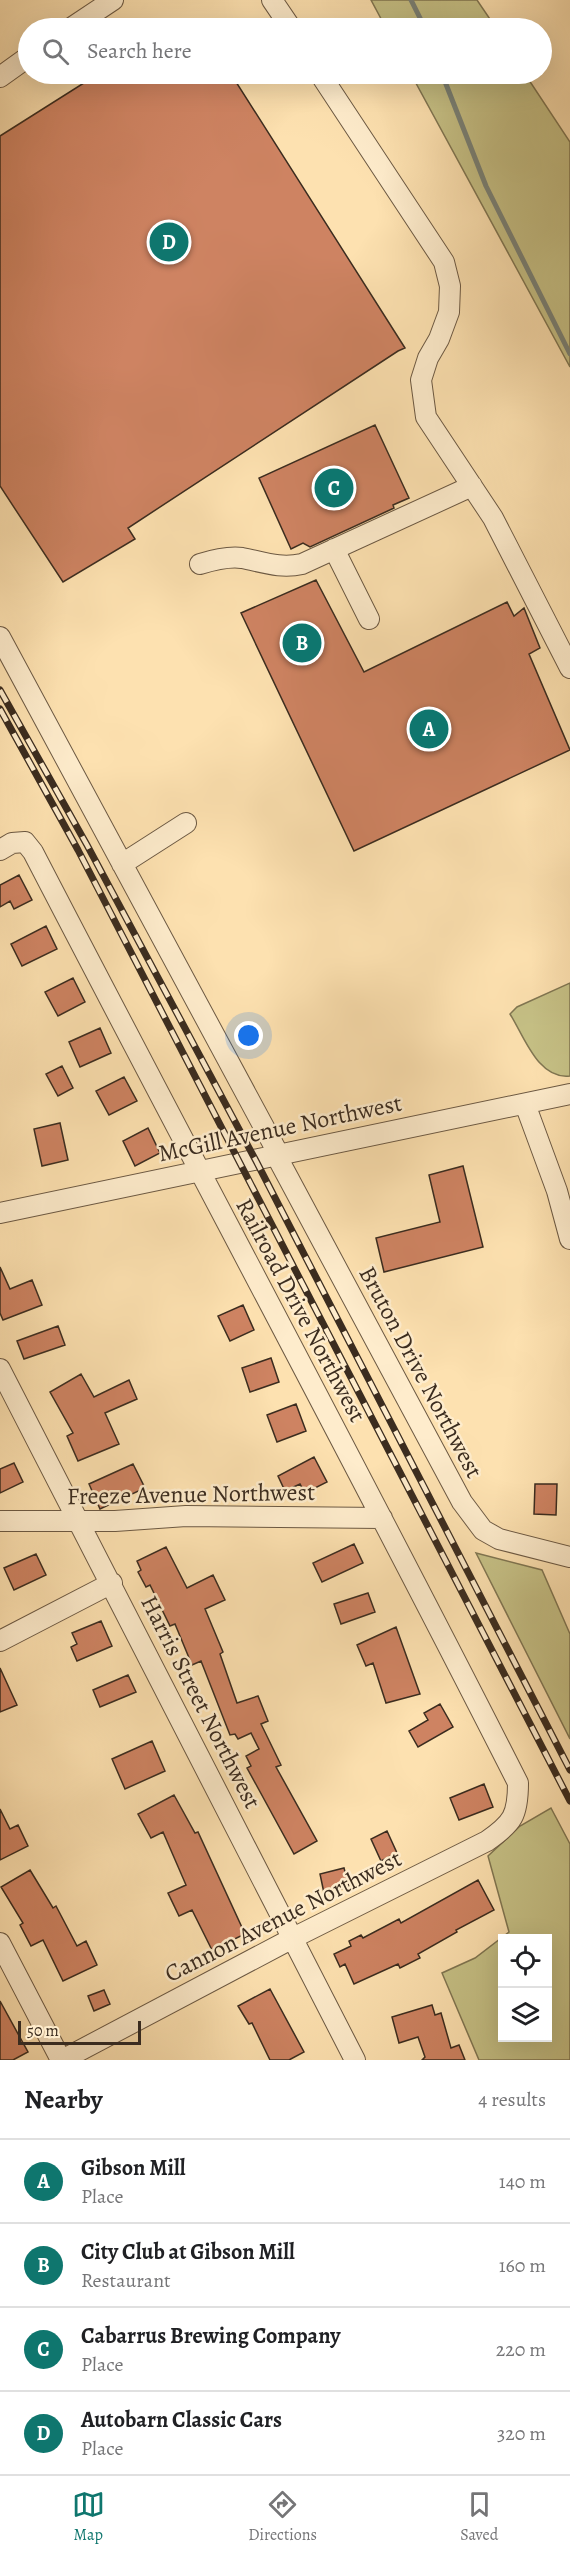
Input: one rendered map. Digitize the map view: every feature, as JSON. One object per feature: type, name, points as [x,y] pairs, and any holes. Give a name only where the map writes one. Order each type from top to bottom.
[{"type":"street","points":[[86,18],[113,0]]},
{"type":"street","points":[[272,0],[284,18]]},
{"type":"street","points":[[0,77],[18,64]]},
{"type":"street","points":[[327,84],[444,262],[450,286],[449,312],[439,339],[428,358],[421,380],[426,417],[493,518],[570,668]]},
{"type":"street","points":[[200,564],[212,560],[240,558],[279,567],[302,564],[472,486]]},
{"type":"street","points":[[334,549],[369,619]]},
{"type":"street","name":"Bruton Drive Northwest","points":[[0,636],[462,1502],[483,1530],[499,1539],[570,1557]]},
{"type":"street","points":[[123,864],[186,823]]},
{"type":"street","name":"Railroad Drive Northwest","points":[[0,850],[12,843],[25,842],[33,852],[382,1518],[518,1783],[518,1806]]},
{"type":"street","name":"McGill Avenue Northwest","points":[[0,1213],[570,1094]]},
{"type":"street","points":[[525,1104],[557,1191],[570,1239]]},
{"type":"street","name":"Harris Street Northwest","points":[[0,1369],[112,1583],[355,2060]]},
{"type":"street","name":"Freeze Avenue Northwest","points":[[0,1521],[116,1521],[186,1516],[382,1518]]},
{"type":"street","points":[[0,1641],[112,1583]]},
{"type":"street","name":"Cannon Avenue Northwest","points":[[62,2060],[293,1938],[487,1841],[513,1819],[518,1806]]},
{"type":"street","points":[[0,1943],[62,2060]]},
{"type":"shaded area","points":[[371,0],[477,0],[489,18],[381,18]]},
{"type":"shaded area","points":[[416,84],[532,84],[570,142],[570,367]]},
{"type":"shaded area","points":[[570,983],[570,1076],[549,1071],[541,1064],[533,1055],[510,1014],[517,1007]]},
{"type":"shaded area","points":[[476,1553],[542,1570],[570,1634],[570,1739]]},
{"type":"shaded area","points":[[551,1808],[570,1844],[570,2060],[479,2060],[442,1973],[475,1958],[498,1940],[498,2042],[552,2042],[552,1934],[506,1934],[509,1932],[488,1856],[520,1826]]},
{"type":"building","points":[[82,84],[237,84],[405,348],[128,528],[135,539],[63,582],[0,486],[0,136]]},
{"type":"building","points":[[375,425],[409,498],[393,505],[394,508],[310,547],[303,543],[291,549],[259,478]]},
{"type":"building","points":[[316,580],[364,672],[507,602],[514,616],[524,608],[540,648],[529,654],[570,750],[354,851],[241,613]]},
{"type":"building","points":[[19,875],[32,900],[14,909],[10,901],[0,907],[0,885]]},
{"type":"building","points":[[46,926],[57,949],[22,966],[11,944]]},
{"type":"building","points":[[73,978],[85,1002],[58,1016],[45,992]]},
{"type":"building","points":[[100,1028],[111,1053],[80,1067],[69,1042]]},
{"type":"building","points":[[62,1066],[73,1088],[58,1096],[46,1074]]},
{"type":"building","points":[[124,1077],[137,1101],[109,1115],[96,1091]]},
{"type":"building","points":[[60,1123],[68,1160],[42,1166],[34,1129]]},
{"type":"building","points":[[148,1128],[160,1153],[135,1166],[123,1141]]},
{"type":"building","points":[[463,1166],[483,1247],[384,1272],[376,1238],[440,1222],[429,1175]]},
{"type":"building","points":[[0,1267],[10,1289],[32,1280],[42,1305],[3,1320],[0,1313]]},
{"type":"building","points":[[243,1305],[254,1330],[230,1341],[218,1316]]},
{"type":"building","points":[[58,1326],[65,1345],[24,1359],[17,1341]]},
{"type":"building","points":[[271,1358],[279,1382],[250,1392],[242,1368]]},
{"type":"building","points":[[81,1374],[94,1397],[129,1380],[137,1399],[105,1413],[119,1444],[78,1461],[67,1436],[73,1433],[50,1392]]},
{"type":"building","points":[[296,1404],[306,1431],[277,1442],[267,1415]]},
{"type":"building","points":[[314,1457],[327,1482],[305,1493],[300,1484],[285,1491],[278,1476]]},
{"type":"building","points":[[14,1463],[23,1482],[0,1493],[0,1469]]},
{"type":"building","points":[[133,1464],[145,1488],[100,1509],[89,1484]]},
{"type":"building","points":[[535,1484],[557,1484],[556,1515],[534,1514]]},
{"type":"building","points":[[354,1544],[363,1563],[322,1582],[313,1563]]},
{"type":"building","points":[[166,1547],[187,1588],[213,1575],[225,1600],[205,1609],[223,1652],[220,1654],[237,1703],[258,1696],[268,1721],[261,1724],[281,1765],[276,1767],[317,1841],[294,1854],[247,1768],[251,1766],[246,1756],[259,1749],[251,1733],[238,1739],[235,1734],[230,1735],[201,1661],[192,1665],[175,1624],[170,1626],[150,1585],[146,1587],[138,1572],[141,1570],[137,1561]]},
{"type":"building","points":[[36,1554],[46,1575],[14,1590],[4,1568]]},
{"type":"building","points":[[368,1593],[375,1612],[341,1624],[334,1604]]},
{"type":"building","points":[[101,1621],[112,1646],[77,1661],[71,1647],[77,1644],[72,1633]]},
{"type":"building","points":[[396,1627],[420,1694],[386,1703],[373,1663],[366,1666],[357,1645]]},
{"type":"building","points":[[0,1668],[17,1705],[0,1712]]},
{"type":"building","points":[[128,1675],[136,1692],[100,1707],[93,1690]]},
{"type":"building","points":[[440,1704],[453,1727],[418,1747],[409,1731],[428,1720],[424,1713]]},
{"type":"building","points":[[152,1741],[165,1771],[125,1789],[112,1759]]},
{"type":"building","points":[[484,1784],[493,1807],[459,1820],[450,1798]]},
{"type":"building","points":[[174,1795],[195,1833],[198,1832],[245,1934],[212,1950],[192,1910],[179,1916],[168,1893],[186,1885],[163,1832],[151,1838],[138,1814]]},
{"type":"building","points":[[0,1809],[10,1829],[18,1825],[28,1846],[0,1860]]},
{"type":"building","points":[[387,1831],[397,1853],[381,1861],[371,1839]]},
{"type":"building","points":[[344,1868],[349,1887],[324,1893],[320,1874]]},
{"type":"building","points":[[30,1870],[53,1908],[56,1906],[77,1946],[86,1941],[97,1965],[63,1981],[43,1940],[31,1946],[20,1925],[23,1923],[1,1887]]},
{"type":"building","points":[[478,1880],[494,1910],[418,1954],[420,1958],[400,1968],[398,1964],[354,1984],[345,1964],[340,1967],[334,1954],[351,1946],[349,1941],[361,1935],[363,1938],[399,1919],[401,1923]]},
{"type":"building","points":[[270,1989],[304,2052],[289,2060],[270,2060],[252,2023],[249,2024],[238,2006]]},
{"type":"building","points":[[104,1990],[110,2004],[94,2011],[88,1996]]},
{"type":"building","points":[[0,2001],[28,2052],[13,2060],[0,2060]]},
{"type":"building","points":[[432,2005],[435,2015],[441,2013],[451,2048],[459,2045],[465,2060],[422,2060],[425,2057],[418,2037],[399,2043],[392,2017]]},
{"type":"waterway","points":[[411,0],[420,18]]},
{"type":"waterway","points":[[446,84],[486,186],[570,354]]},
{"type":"railway","points":[[0,690],[87,845],[255,1159],[570,1770]]},
{"type":"railway","points":[[0,709],[78,850],[570,1801]]},
{"type":"place","name":"Autobarn Classic Cars","points":[[169,242]]},
{"type":"place","name":"Cabarrus Brewing Company","points":[[334,488]]},
{"type":"place","name":"City Club at Gibson Mill","points":[[302,643]]},
{"type":"place","name":"Gibson Mill","points":[[429,729]]}]
